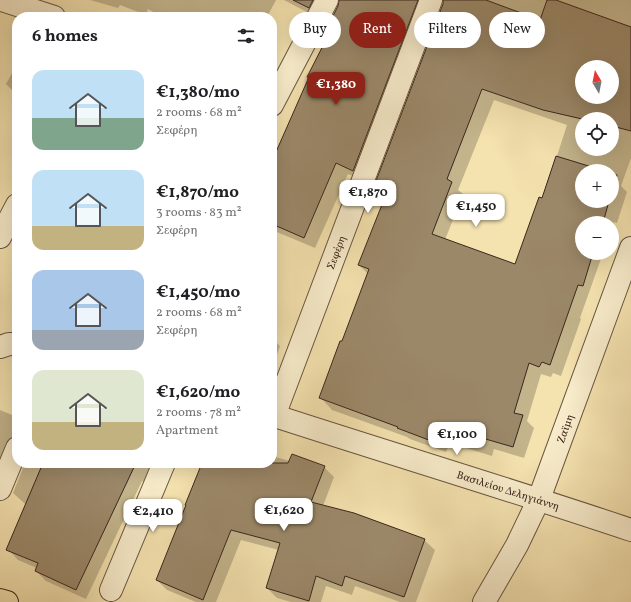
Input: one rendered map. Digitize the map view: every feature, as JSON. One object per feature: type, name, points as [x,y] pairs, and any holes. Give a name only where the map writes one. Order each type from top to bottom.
[{"type":"highway","points":[[0,600],[7,602]]},
{"type":"street","points":[[2,0],[39,12]]},
{"type":"street","points":[[277,92],[327,0]]},
{"type":"street","name":"Σεφέρη","points":[[277,404],[431,0]]},
{"type":"street","points":[[0,236],[12,214]]},
{"type":"street","name":"Ζαϊμη","points":[[484,602],[517,545],[540,499],[631,248]]},
{"type":"street","points":[[0,346],[12,344]]},
{"type":"street","name":"Βασιλείου Δεληγιάννη","points":[[277,416],[376,449],[540,499],[631,530]]},
{"type":"street","points":[[0,489],[12,460]]},
{"type":"street","points":[[110,590],[162,468]]},
{"type":"building","points":[[293,0],[313,0],[309,8]]},
{"type":"building","points":[[339,0],[418,0],[406,32],[406,12],[349,12],[349,48],[400,48],[353,171],[336,163],[304,238],[277,226],[277,150],[309,77],[307,77],[322,48],[341,48],[341,12],[335,12]]},
{"type":"building","points":[[443,0],[486,0],[518,12],[489,12],[489,48],[545,48],[545,12],[543,12],[547,0],[556,0],[631,27],[631,131],[619,128],[619,112],[575,112],[575,117],[543,110],[482,89],[447,179],[452,182],[432,234],[515,264],[539,197],[542,198],[556,156],[582,164],[575,164],[575,208],[607,208],[605,216],[575,216],[575,260],[591,260],[583,286],[578,285],[550,365],[542,362],[539,367],[529,363],[514,413],[523,415],[513,447],[482,438],[481,445],[438,432],[434,442],[319,398],[369,269],[358,265],[389,187],[376,181],[426,48],[481,48],[481,12],[440,12]]},
{"type":"building","points":[[292,454],[325,466],[311,502],[354,513],[425,539],[404,597],[345,576],[342,586],[316,576],[309,601],[266,588],[280,543],[231,530],[203,600],[156,580],[200,468],[277,468],[277,463],[288,463]]},
{"type":"building","points":[[41,468],[134,468],[76,590],[35,571],[38,563],[6,550]]}]
